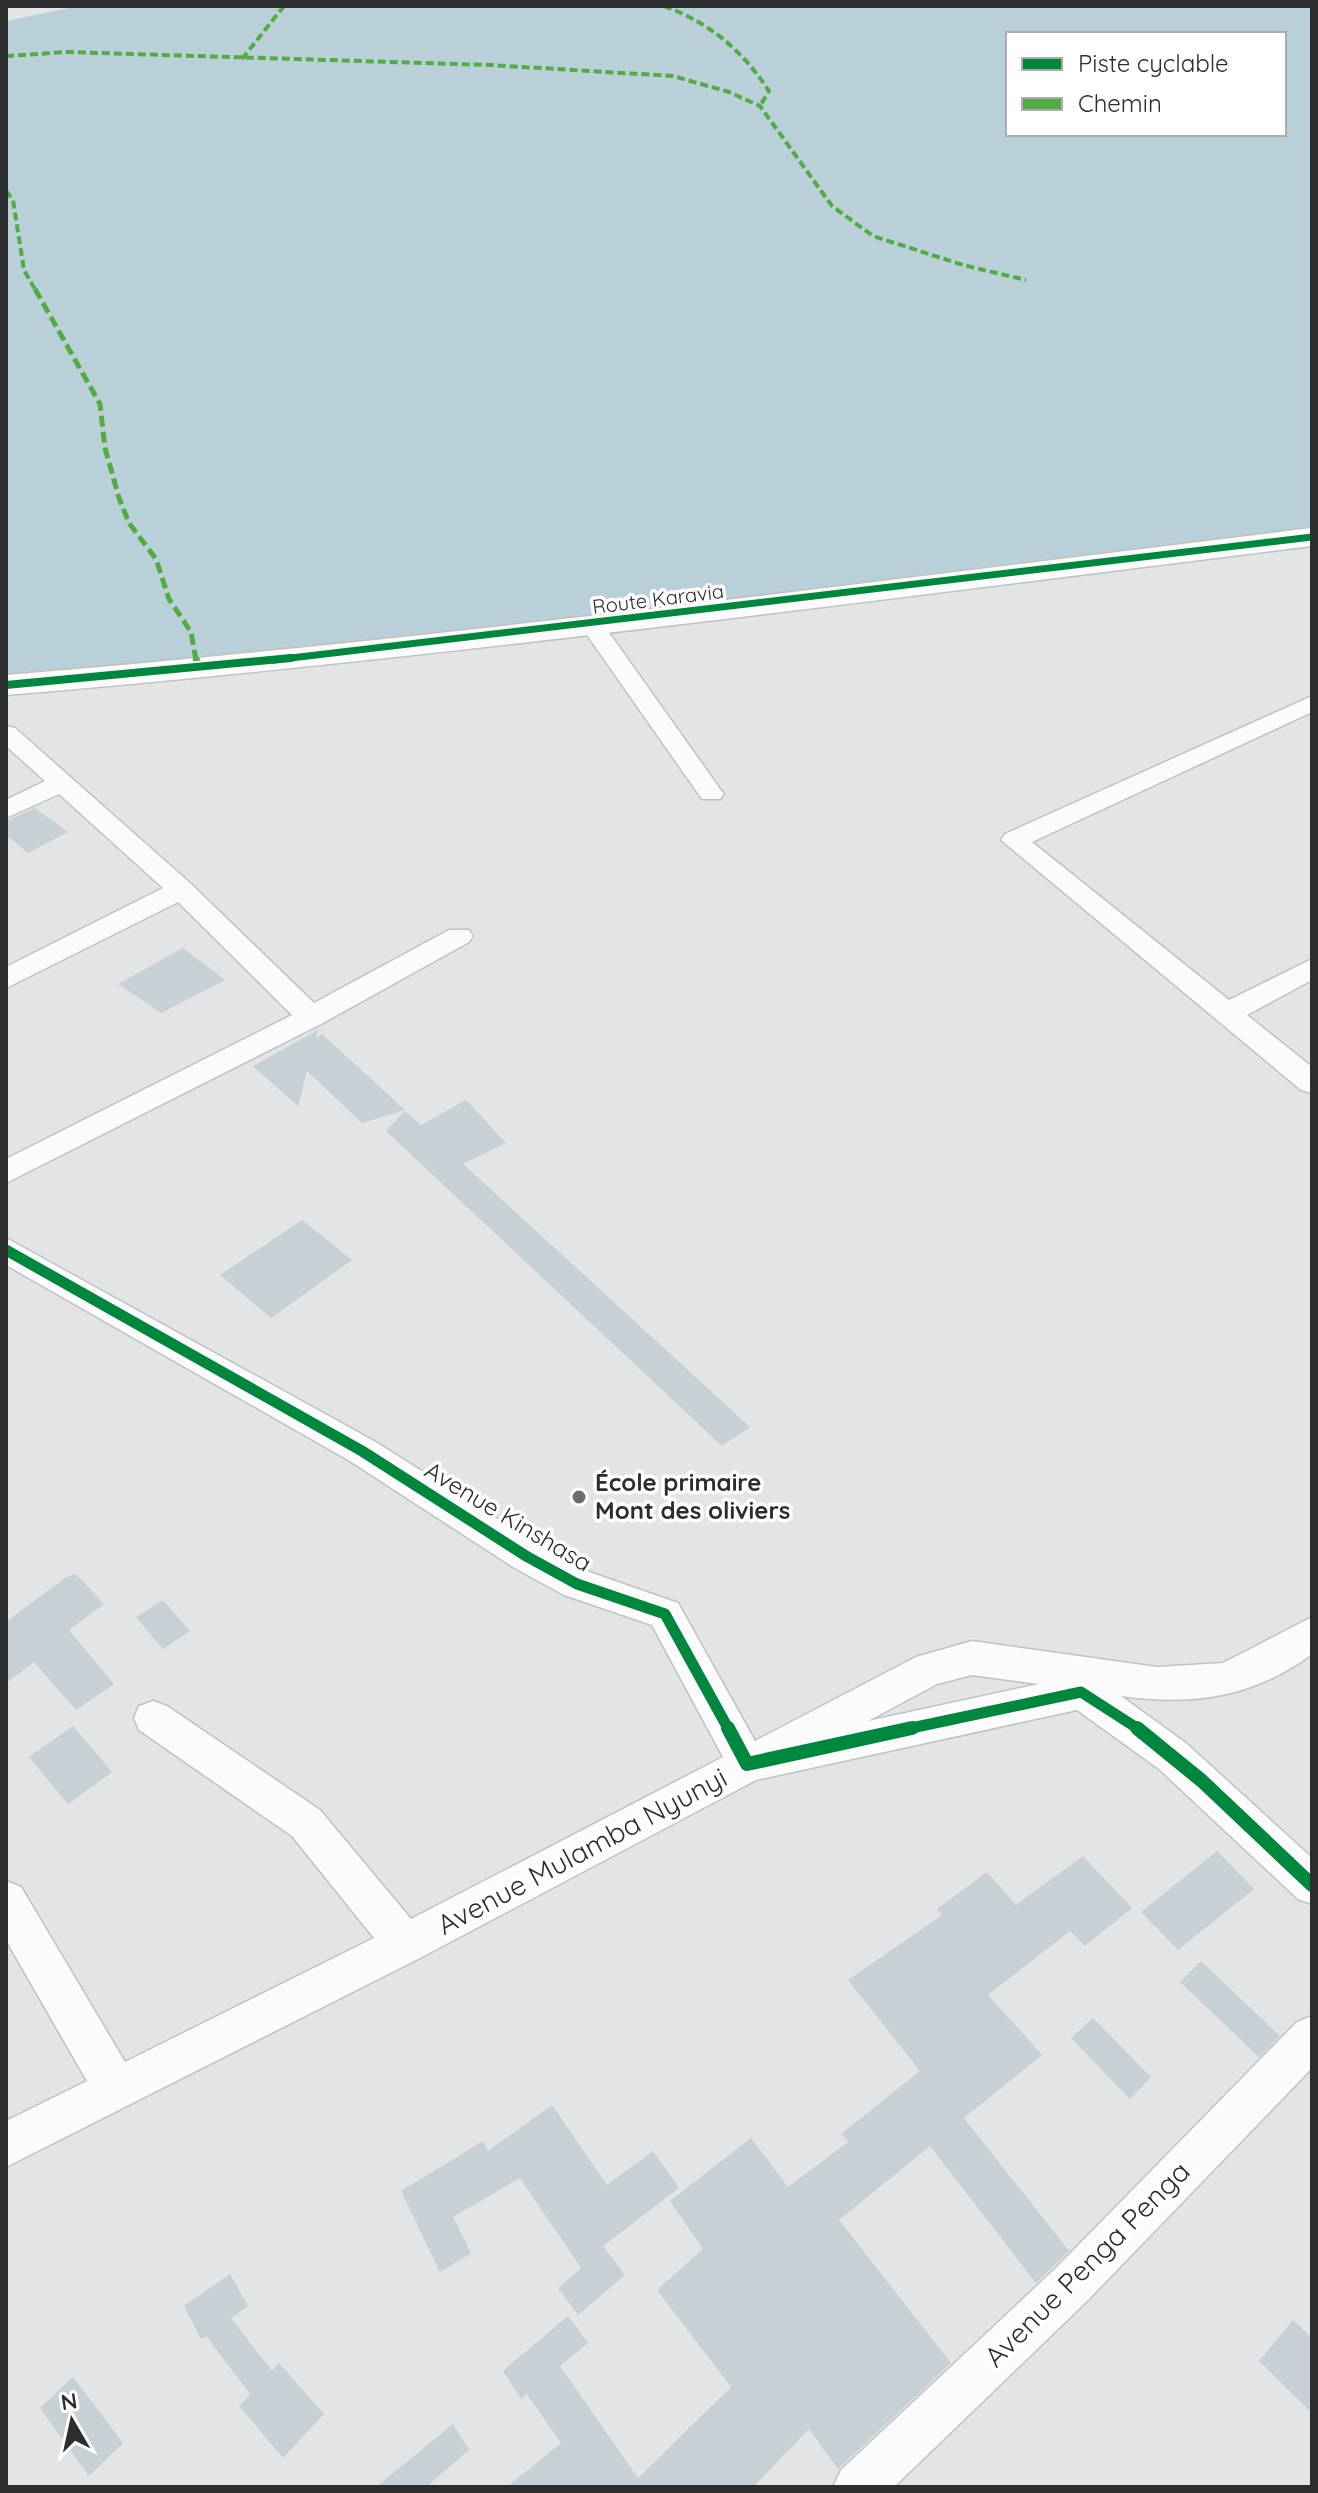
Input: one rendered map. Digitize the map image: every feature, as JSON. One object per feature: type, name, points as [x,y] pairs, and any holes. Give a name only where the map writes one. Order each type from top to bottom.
[{"type":"street","name":"Route Karavia","points":[[6,685],[214,667],[592,625],[1312,537]]},
{"type":"street","points":[[592,625],[711,794]]},
{"type":"street","points":[[1312,703],[1014,840],[1312,1083]]},
{"type":"street","points":[[6,733],[181,890],[311,1017]]},
{"type":"street","points":[[6,810],[62,783]]},
{"type":"street","points":[[6,979],[181,890]]},
{"type":"street","points":[[6,1172],[311,1017],[459,936]]},
{"type":"street","points":[[1225,1014],[1312,968]]},
{"type":"street","name":"Avenue Kinshasa","points":[[6,1250],[362,1451],[526,1556],[577,1584],[665,1614],[747,1764]]},
{"type":"street","name":"Avenue Mulamba Nyunyi","points":[[6,2145],[405,1944],[929,1669],[972,1658],[1157,1684],[1227,1680],[1289,1650],[1312,1633]]},
{"type":"street","points":[[747,1764],[1081,1692],[1120,1713],[1161,1747],[1312,1885]]},
{"type":"street","points":[[153,1718],[306,1823],[405,1944]]},
{"type":"street","points":[[6,1901],[117,2090]]},
{"type":"street","name":"Avenue Penga Penga","points":[[858,2487],[1072,2284],[1312,2037]]},
{"type":"shaded area","points":[[79,6],[1312,6],[1312,532],[233,659],[6,677],[6,21]]},
{"type":"building","points":[[35,808],[68,832],[28,853],[6,835],[6,821]]},
{"type":"building","points":[[183,948],[225,980],[161,1013],[118,984]]},
{"type":"building","points":[[318,1030],[316,1038],[322,1034],[405,1110],[362,1123],[307,1071],[298,1106],[253,1066]]},
{"type":"building","points":[[466,1100],[506,1143],[463,1164],[750,1427],[722,1446],[386,1131],[405,1111],[421,1125]]},
{"type":"building","points":[[302,1220],[352,1260],[271,1318],[220,1275]]},
{"type":"building","points":[[76,1574],[104,1604],[69,1630],[114,1684],[76,1710],[34,1662],[6,1683],[6,1622],[65,1578]]},
{"type":"building","points":[[163,1600],[190,1631],[163,1649],[136,1617]]},
{"type":"building","points":[[73,1726],[112,1772],[68,1804],[29,1757]]},
{"type":"building","points":[[1217,1851],[1254,1889],[1178,1950],[1141,1912]]},
{"type":"building","points":[[1083,1856],[1132,1908],[1085,1946],[1070,1931],[988,1995],[1042,2055],[964,2118],[1069,2251],[1036,2283],[930,2146],[839,2220],[951,2363],[838,2469],[809,2429],[753,2487],[507,2487],[561,2443],[527,2394],[521,2399],[503,2371],[568,2316],[588,2343],[560,2366],[638,2478],[731,2387],[657,2290],[703,2249],[670,2201],[751,2138],[788,2187],[848,2142],[841,2134],[920,2071],[848,1980],[942,1915],[937,1909],[987,1872],[1016,1905]]},
{"type":"building","points":[[1201,1961],[1280,2036],[1259,2057],[1180,1982]]},
{"type":"building","points":[[1093,2018],[1151,2077],[1130,2099],[1071,2038]]},
{"type":"building","points":[[552,2105],[607,2185],[653,2151],[679,2188],[603,2246],[625,2275],[578,2315],[558,2288],[581,2268],[520,2178],[453,2217],[471,2253],[440,2272],[401,2191],[483,2141],[488,2151]]},
{"type":"building","points":[[230,2274],[248,2306],[231,2318],[272,2371],[279,2363],[324,2414],[283,2458],[239,2406],[250,2394],[206,2336],[201,2339],[184,2306]]},
{"type":"building","points":[[1293,2320],[1312,2338],[1312,2413],[1259,2361]]},
{"type":"building","points":[[73,2377],[123,2443],[89,2476],[40,2408]]},
{"type":"building","points":[[453,2424],[469,2450],[426,2487],[376,2487]]},
{"type":"marked path","points":[[242,59],[284,6]]},
{"type":"marked path","points":[[664,6],[711,28],[749,62],[769,91],[760,106]]},
{"type":"marked path","points":[[6,56],[67,52],[490,65],[673,76],[729,92],[760,106],[832,206],[873,236],[963,265],[1026,280]]},
{"type":"marked path","points":[[6,191],[13,200],[24,270],[100,404],[105,448],[119,498],[129,523],[156,559],[169,599],[191,632],[198,669]]},
{"type":"cycle path","points":[[6,685],[198,669],[634,620],[1312,537]]},
{"type":"cycle path","points":[[6,1250],[362,1451],[526,1556],[577,1584],[665,1614],[747,1764],[1081,1692],[1113,1711],[1173,1756],[1312,1885]]},
{"type":"place","name":"École primaire Mont des oliviers","points":[[579,1497]]}]
